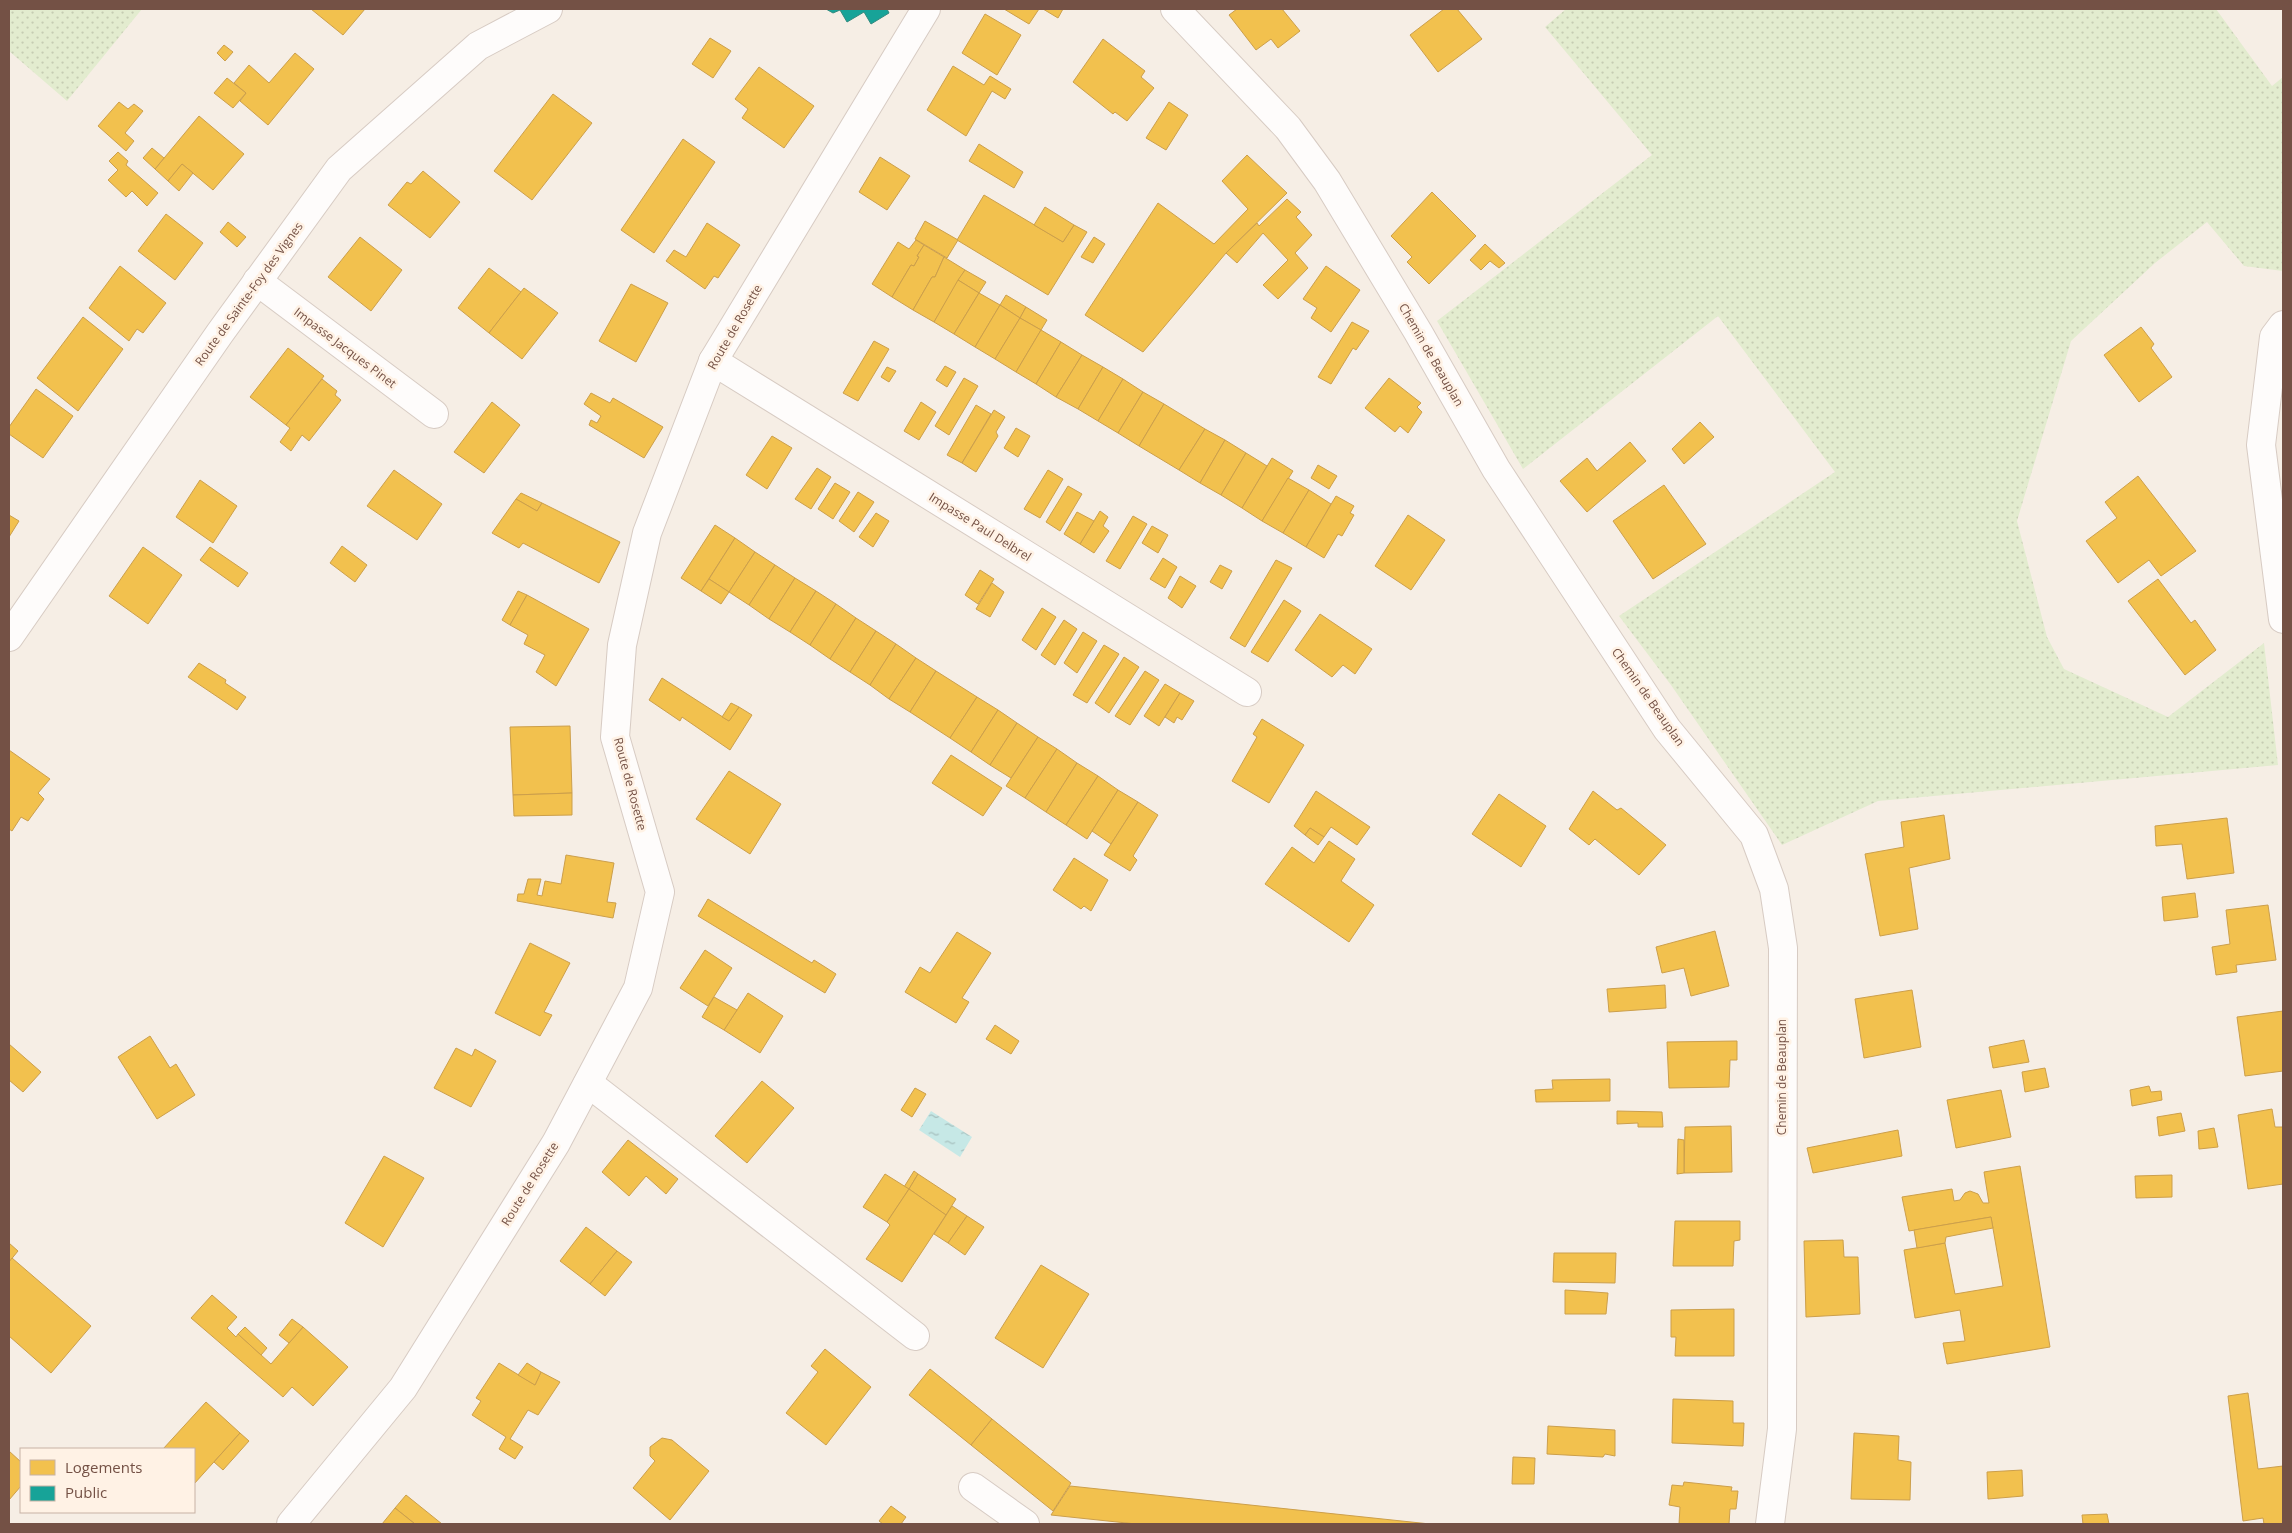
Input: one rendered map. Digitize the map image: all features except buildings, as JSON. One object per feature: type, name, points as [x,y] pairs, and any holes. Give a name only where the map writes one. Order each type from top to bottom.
[{"type":"street","name":"Route de Sainte-Foy des Vignes","points":[[9,638],[257,282],[339,169],[478,46],[548,9]]},
{"type":"street","name":"Route de Rosette","points":[[291,1524],[403,1388],[556,1143],[638,988],[660,892],[615,737],[622,645],[647,533],[714,361],[926,9]]},
{"type":"street","name":"Chemin de Beauplan","points":[[1174,9],[1288,128],[1327,181],[1418,332],[1496,469],[1667,729],[1754,835],[1774,888],[1782,948],[1782,1429],[1770,1524]]},
{"type":"street","name":"Impasse Jacques Pinet","points":[[257,282],[434,414]]},
{"type":"street","points":[[2283,325],[2274,337],[2261,445],[2283,619]]},
{"type":"street","name":"Impasse Paul Delbrel","points":[[714,361],[1247,692]]},
{"type":"street","points":[[588,1083],[915,1336]]},
{"type":"street","points":[[973,1487],[1025,1524]]},
{"type":"green space","points":[[9,9],[142,9],[67,101],[9,51]]},
{"type":"green space","points":[[1566,9],[2216,9],[2272,86],[2283,77],[2283,271],[2244,266],[2207,222],[2155,263],[2071,341],[2017,521],[2047,637],[2064,669],[2168,717],[2264,643],[2278,765],[1878,801],[1782,845],[1671,685],[1619,616],[1835,472],[1718,316],[1523,469],[1437,321],[1652,155],[1545,27]]},
{"type":"water","points":[[931,1111],[972,1137],[960,1157],[919,1130]]}]
